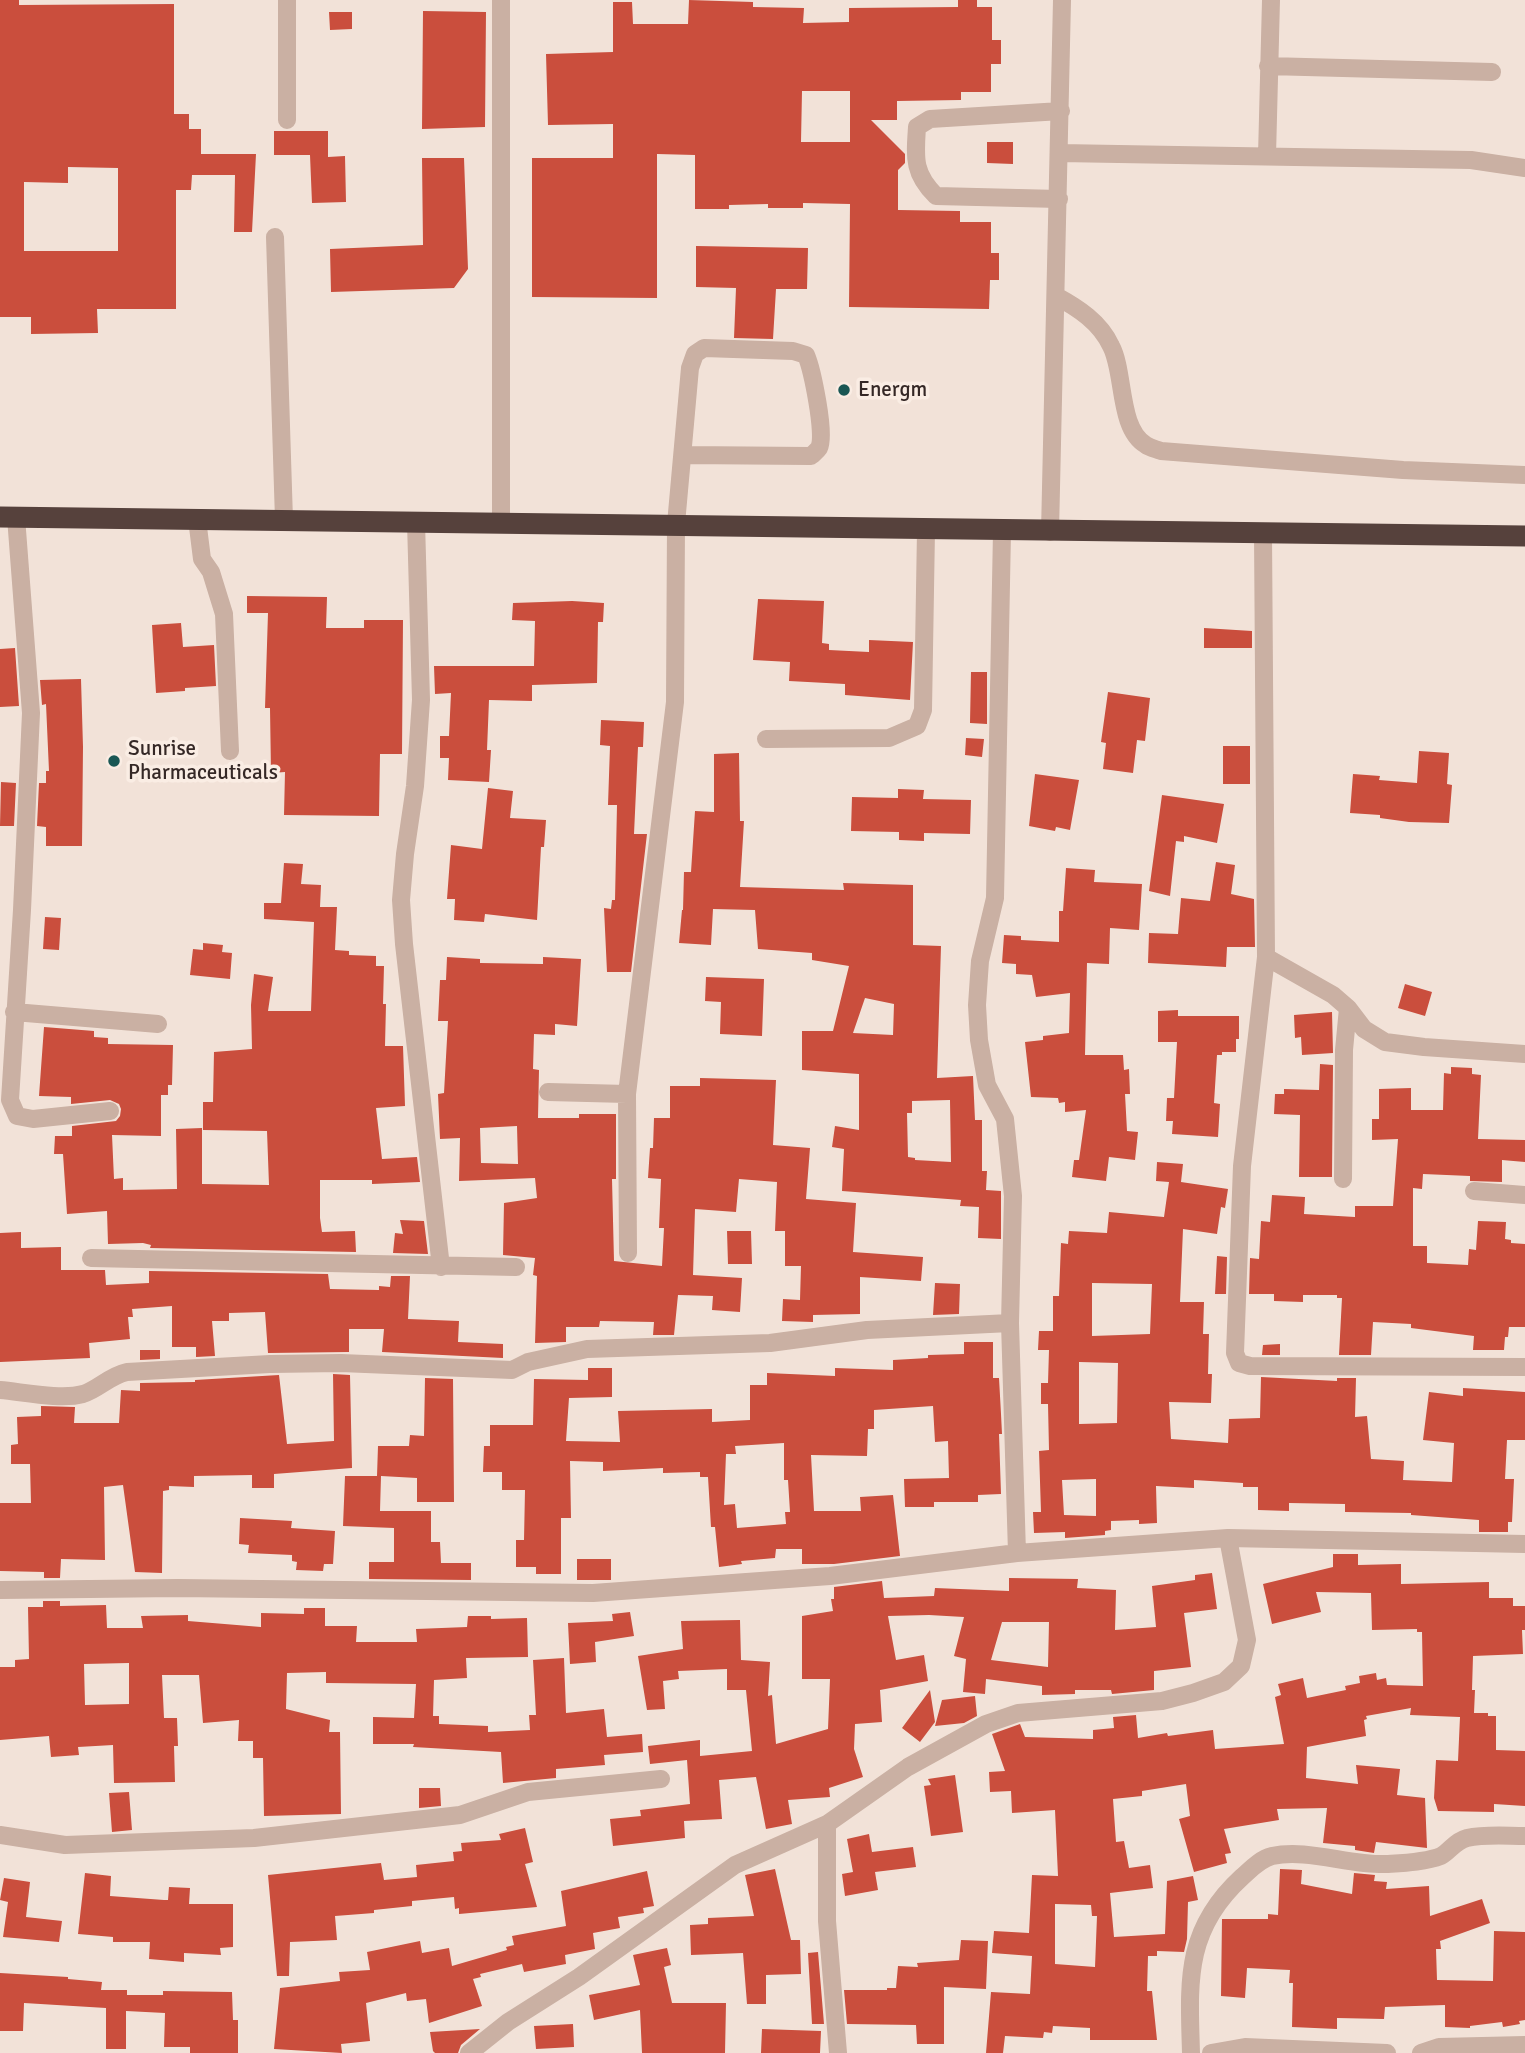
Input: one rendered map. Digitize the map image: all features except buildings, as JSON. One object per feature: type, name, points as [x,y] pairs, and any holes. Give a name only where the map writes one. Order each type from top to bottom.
[{"type":"highway","points":[[8,517],[1525,536]]},
{"type":"street","points":[[287,0],[287,120]]},
{"type":"street","points":[[501,0],[501,523]]},
{"type":"street","points":[[1050,532],[1062,0]]},
{"type":"street","points":[[1266,156],[1271,0]]},
{"type":"street","points":[[1268,66],[1492,72]]},
{"type":"street","points":[[1059,199],[936,196],[921,181],[915,153],[917,127],[930,119],[1061,111]]},
{"type":"street","points":[[1060,153],[1471,160],[1525,168]]},
{"type":"street","points":[[275,237],[284,520]]},
{"type":"street","points":[[1056,296],[1080,309],[1098,326],[1111,345],[1118,362],[1127,418],[1144,445],[1161,451],[1268,460],[1403,470],[1525,475]]},
{"type":"street","points":[[628,1253],[627,1094],[675,702],[676,524],[690,368],[695,354],[704,348],[793,351],[806,355],[812,369],[821,433],[820,447],[811,456],[683,455]]},
{"type":"street","points":[[8,517],[31,713],[10,1100],[18,1116],[33,1119],[110,1111]]},
{"type":"street","points":[[197,519],[202,559],[211,572],[224,614],[230,751]]},
{"type":"street","points":[[416,522],[421,700],[415,786],[401,900],[441,1267]]},
{"type":"street","points":[[766,739],[889,738],[917,726],[923,710],[926,530]]},
{"type":"street","points":[[1002,531],[995,898],[980,961],[977,1005],[979,1040],[987,1085],[1004,1119],[1013,1196],[1010,1323],[1017,1553]]},
{"type":"street","points":[[1264,533],[1266,957],[1242,1166],[1235,1353],[1239,1363],[1250,1366],[1525,1367]]},
{"type":"street","points":[[1266,957],[1333,995],[1348,1008],[1364,1029],[1385,1042],[1525,1054]]},
{"type":"street","points":[[1343,1179],[1344,1050],[1348,1008]]},
{"type":"street","points":[[14,1012],[158,1024]]},
{"type":"street","points":[[548,1092],[627,1094]]},
{"type":"street","points":[[1474,1191],[1525,1195]]},
{"type":"street","points":[[90,1258],[516,1267]]},
{"type":"street","points":[[0,1390],[84,1394],[115,1375],[127,1372],[270,1364],[379,1364],[512,1370],[528,1363],[587,1349],[770,1343],[867,1330],[1010,1323]]},
{"type":"street","points":[[469,2053],[508,2022],[579,1977],[735,1865],[827,1824],[908,1767],[997,1720],[1018,1713],[1058,1708],[1162,1701],[1224,1682],[1241,1666],[1247,1640],[1228,1538]]},
{"type":"street","points":[[0,1590],[191,1588],[593,1593],[830,1576],[1017,1553],[1228,1538],[1525,1545]]},
{"type":"street","points":[[0,1835],[65,1845],[254,1838],[460,1815],[528,1792],[661,1779]]},
{"type":"street","points":[[827,1824],[827,1921],[838,2053]]},
{"type":"street","points":[[1191,2053],[1189,1983],[1194,1954],[1210,1914],[1234,1884],[1258,1863],[1270,1856],[1296,1855],[1387,1864],[1443,1855],[1454,1844],[1467,1838],[1525,1836]]},
{"type":"street","points":[[1421,2053],[1439,2047],[1525,2045]]},
{"type":"street","points":[[1216,2052],[1245,2047],[1387,2053]]},
{"type":"place","name":"Energm","points":[[844,390]]},
{"type":"place","name":"Sunrise Pharmaceuticals","points":[[114,761]]}]
